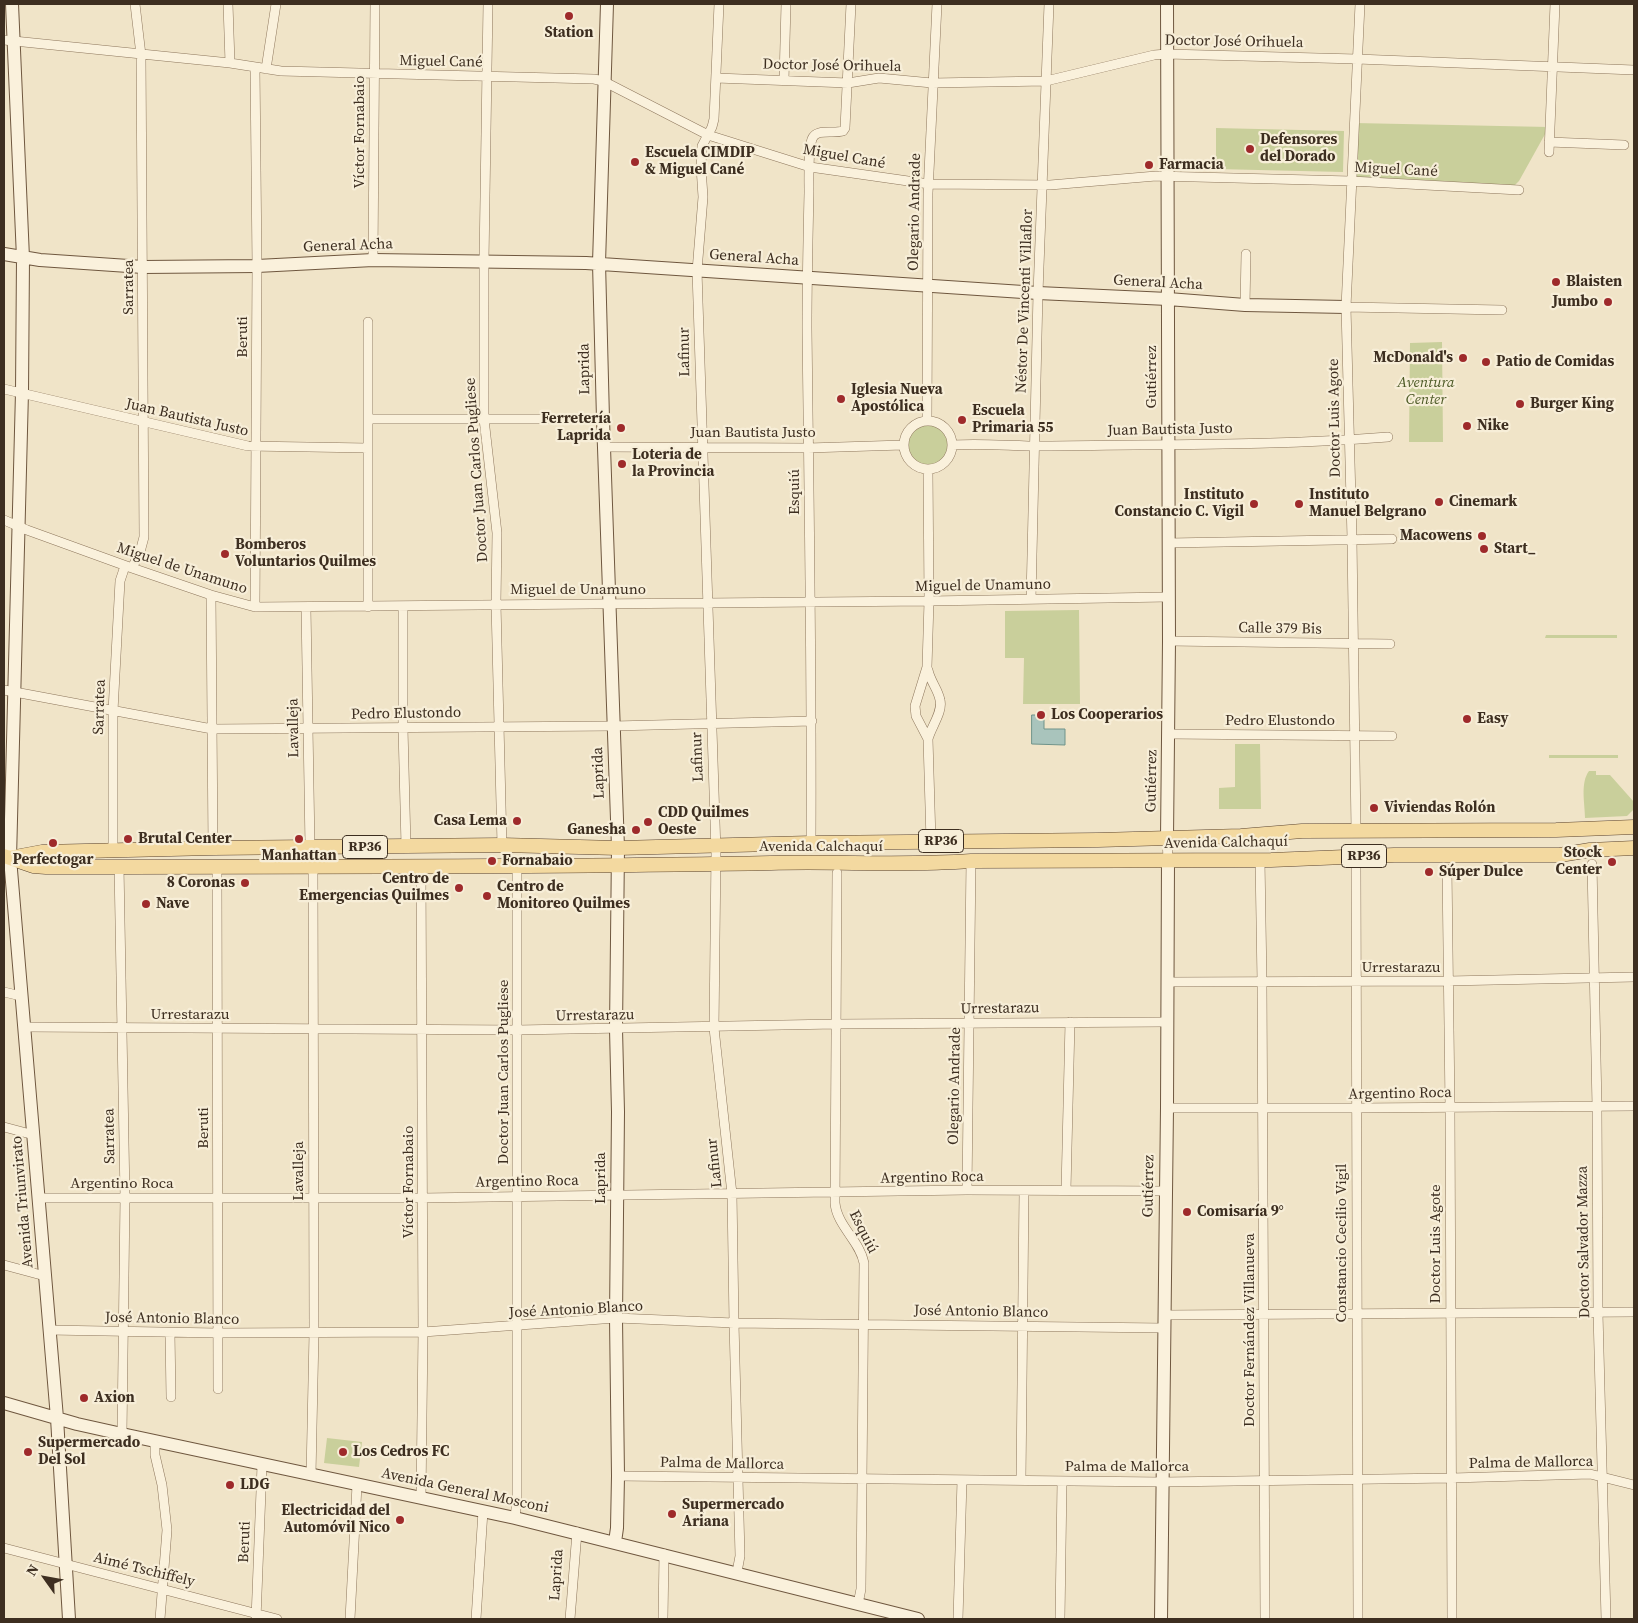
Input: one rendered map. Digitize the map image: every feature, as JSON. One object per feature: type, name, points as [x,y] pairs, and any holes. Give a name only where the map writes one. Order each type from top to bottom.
[{"type":"main road","name":"Avenida Calchaquí","points":[[7,857],[42,852],[214,848],[502,845],[618,848],[715,844],[1167,838],[1302,831],[1556,830],[1634,827]]},
{"type":"main road","name":"Avenida Calchaquí","points":[[7,857],[34,866],[217,868],[312,866],[618,866],[835,862],[937,864],[971,861],[1260,860],[1394,855],[1560,855],[1590,850],[1634,848]]},
{"type":"main road","points":[[1560,855],[1634,854]]},
{"type":"street","name":"Avenida Triunvirato","points":[[12,4],[9,41],[23,258],[18,526],[8,692],[7,857],[34,1135],[50,1330],[57,1418],[68,1619]]},
{"type":"street","name":"Sarratea","points":[[113,851],[113,711],[120,581],[140,552],[144,537],[141,55],[135,4]]},
{"type":"street","points":[[228,4],[230,63]]},
{"type":"street","points":[[266,69],[276,4]]},
{"type":"street","name":"Víctor Fornabaio","points":[[373,260],[375,4]]},
{"type":"street","name":"Doctor Juan Carlos Pugliese","points":[[488,4],[484,261],[484,419],[497,534],[496,604],[502,845]]},
{"type":"street","name":"Laprida","points":[[607,4],[603,81],[599,264],[602,419],[618,848],[616,1029],[618,1112],[616,1318],[618,1476],[615,1542]]},
{"type":"street","name":"Lafinur","points":[[719,4],[714,119],[702,146],[700,160],[703,197],[697,271],[701,447],[715,844],[714,1028],[732,1194],[740,1556],[736,1572]]},
{"type":"street","points":[[784,80],[786,4]]},
{"type":"street","points":[[848,83],[851,4]]},
{"type":"street","name":"Olegario Andrade","points":[[928,421],[928,184],[937,4]]},
{"type":"street","name":"Néstor De Vincenti Villaflor","points":[[1031,599],[1038,293],[1049,4]]},
{"type":"street","name":"Gutiérrez","points":[[1161,1619],[1169,734],[1167,4]]},
{"type":"street","name":"Doctor Luis Agote","points":[[1356,832],[1354,643],[1346,307],[1360,4]]},
{"type":"street","points":[[1549,152],[1555,4]]},
{"type":"street","name":"Miguel Cané","points":[[9,41],[230,63],[281,72],[594,79],[603,81],[708,135],[810,167],[928,184],[1042,186],[1167,176],[1351,181],[1519,190]]},
{"type":"street","name":"Doctor José Orihuela","points":[[716,78],[848,83],[879,78],[932,83],[1046,81],[1154,55],[1168,54],[1634,70]]},
{"type":"street","name":"Beruti","points":[[255,67],[257,266],[255,607]]},
{"type":"street","name":"Esquiú","points":[[811,843],[812,721],[809,602],[807,278],[811,141],[817,133],[843,131],[846,122],[848,83]]},
{"type":"street","points":[[1549,142],[1624,145]]},
{"type":"street","name":"General Acha","points":[[4,254],[23,258],[143,267],[257,266],[373,260],[599,264],[1038,293],[1168,298],[1244,304],[1502,310]]},
{"type":"street","points":[[1244,304],[1246,254]]},
{"type":"street","points":[[368,322],[368,607]]},
{"type":"street","name":"Juan Bautista Justo","points":[[4,389],[256,447],[368,448]]},
{"type":"street","points":[[368,419],[602,419]]},
{"type":"street","points":[[928,421],[935,422],[947,431],[952,445],[951,452],[942,465],[928,470],[913,465],[908,460],[903,445],[908,431],[920,422],[928,421]]},
{"type":"street","name":"Juan Bautista Justo","points":[[952,445],[1168,444],[1388,438]]},
{"type":"street","name":"Juan Bautista Justo","points":[[604,446],[808,448],[903,445]]},
{"type":"street","points":[[928,470],[929,601],[927,667],[915,706],[916,716],[928,739]]},
{"type":"street","name":"Miguel de Unamuno","points":[[4,520],[26,530],[128,567],[211,595],[255,607],[306,608],[496,604],[929,601],[1168,597]]},
{"type":"street","points":[[1169,543],[1392,539]]},
{"type":"street","points":[[211,595],[214,848]]},
{"type":"street","points":[[403,606],[403,728],[406,846]]},
{"type":"street","name":"Lavalleja","points":[[306,608],[310,847]]},
{"type":"street","name":"Calle 379 Bis","points":[[1169,641],[1390,644]]},
{"type":"street","points":[[927,667],[941,706],[928,739],[931,841]]},
{"type":"street","name":"Pedro Elustondo","points":[[8,692],[212,729],[614,726],[812,721]]},
{"type":"street","name":"Pedro Elustondo","points":[[1169,734],[1392,736]]},
{"type":"street","name":"Doctor Fernández Villanueva","points":[[1260,860],[1265,1619]]},
{"type":"street","name":"Olegario Andrade","points":[[967,1190],[971,861]]},
{"type":"street","name":"Doctor Salvador Mazza","points":[[1592,864],[1597,1107],[1598,1313],[1606,1619]]},
{"type":"street","name":"Sarratea","points":[[119,866],[124,1197],[122,1434]]},
{"type":"street","name":"Lavalleja","points":[[311,1475],[314,1333],[312,866]]},
{"type":"street","name":"Doctor Juan Carlos Pugliese","points":[[515,1518],[517,1499],[516,1326],[518,1196],[516,866]]},
{"type":"street","name":"Constancio Cecilio Vigil","points":[[1356,866],[1358,1619]]},
{"type":"street","name":"Víctor Fornabaio","points":[[421,1498],[422,867]]},
{"type":"street","name":"Beruti","points":[[217,868],[218,1389]]},
{"type":"street","name":"Doctor Luis Agote","points":[[1447,869],[1452,1619]]},
{"type":"street","name":"Esquiú","points":[[837,873],[835,1203],[838,1214],[863,1257],[861,1589],[858,1604]]},
{"type":"street","name":"Urrestarazu","points":[[1167,982],[1355,982],[1634,977]]},
{"type":"street","points":[[4,992],[21,996]]},
{"type":"street","points":[[1066,1190],[1070,1022]]},
{"type":"street","name":"Urrestarazu","points":[[24,1027],[517,1030],[714,1028],[836,1024],[1166,1022]]},
{"type":"street","name":"Argentino Roca","points":[[1167,1108],[1634,1106]]},
{"type":"street","points":[[4,1127],[34,1135]]},
{"type":"street","name":"Argentino Roca","points":[[39,1198],[422,1198],[967,1190],[1165,1191]]},
{"type":"street","points":[[1021,1480],[1024,1191]]},
{"type":"street","points":[[4,1265],[45,1276]]},
{"type":"street","name":"José Antonio Blanco","points":[[50,1330],[218,1334],[422,1332],[616,1318],[734,1323],[1022,1326],[1164,1321],[1263,1314],[1634,1312]]},
{"type":"street","points":[[170,1333],[171,1397]]},
{"type":"street","name":"Avenida General Mosconi","points":[[4,1403],[122,1434],[576,1532],[918,1619]]},
{"type":"street","points":[[155,1441],[155,1455],[162,1485],[167,1530],[160,1619]]},
{"type":"street","name":"Beruti","points":[[256,1616],[262,1465]]},
{"type":"street","name":"Palma de Mallorca","points":[[618,1476],[1163,1482],[1590,1474],[1634,1485]]},
{"type":"street","points":[[958,1619],[962,1480]]},
{"type":"street","points":[[1060,1619],[1062,1481]]},
{"type":"street","points":[[350,1619],[357,1485]]},
{"type":"street","points":[[476,1619],[483,1511]]},
{"type":"street","name":"Laprida","points":[[570,1619],[576,1532]]},
{"type":"street","name":"Aimé Tschiffely","points":[[4,1548],[162,1588],[256,1616],[277,1619]]},
{"type":"street","points":[[663,1619],[664,1554]]},
{"type":"green space","points":[[1354,123],[1549,127],[1519,181],[1511,189],[1351,181]]},
{"type":"green space","name":"Defensores del Dorado","points":[[1216,128],[1344,131],[1343,172],[1216,169]]},
{"type":"green space","name":"Aventura Center","points":[[1442,342],[1443,442],[1409,442],[1410,343]]},
{"type":"green space","points":[[928,423],[943,429],[949,444],[943,459],[928,465],[913,459],[907,444],[913,429]]},
{"type":"green space","points":[[1079,610],[1080,704],[1023,704],[1024,658],[1005,658],[1005,611]]},
{"type":"green space","points":[[1546,635],[1617,635],[1617,638],[1545,638]]},
{"type":"green space","points":[[1235,744],[1260,744],[1261,809],[1219,809],[1219,788],[1235,787]]},
{"type":"green space","points":[[1549,755],[1618,755],[1618,758],[1549,758]]},
{"type":"green space","points":[[1589,771],[1596,771],[1596,775],[1610,775],[1634,802],[1634,809],[1627,816],[1585,818],[1584,787]]},
{"type":"green space","name":"Los Cedros FC","points":[[327,1438],[362,1442],[359,1467],[324,1463]]},
{"type":"water","points":[[1032,715],[1044,715],[1044,729],[1065,729],[1065,745],[1032,744]]},
{"type":"place","name":"Station","points":[[569,16]]},
{"type":"place","name":"Defensores del Dorado","points":[[1250,149]]},
{"type":"place","name":"Escuela CIMDIP & Miguel Cané","points":[[635,162]]},
{"type":"place","name":"Farmacia","points":[[1149,165]]},
{"type":"place","name":"Blaisten","points":[[1556,282]]},
{"type":"place","name":"Jumbo","points":[[1608,302]]},
{"type":"place","name":"McDonald's","points":[[1463,358]]},
{"type":"place","name":"Patio de Comidas","points":[[1486,362]]},
{"type":"place","name":"Iglesia Nueva Apostólica","points":[[841,399]]},
{"type":"place","name":"Burger King","points":[[1520,404]]},
{"type":"place","name":"Escuela Primaria 55","points":[[962,420]]},
{"type":"place","name":"Nike","points":[[1467,426]]},
{"type":"place","name":"Ferretería Laprida","points":[[621,428]]},
{"type":"place","name":"Loteria de la Provincia","points":[[622,464]]},
{"type":"place","name":"Cinemark","points":[[1439,502]]},
{"type":"place","name":"Instituto Constancio C. Vigil","points":[[1254,504]]},
{"type":"place","name":"Instituto Manuel Belgrano","points":[[1299,504]]},
{"type":"place","name":"Macowens","points":[[1482,536]]},
{"type":"place","name":"Start_","points":[[1484,549]]},
{"type":"place","name":"Bomberos Voluntarios Quilmes","points":[[225,554]]},
{"type":"place","name":"Los Cooperarios","points":[[1041,715]]},
{"type":"place","name":"Easy","points":[[1467,719]]},
{"type":"place","name":"Viviendas Rolón","points":[[1374,808]]},
{"type":"place","name":"Casa Lema","points":[[517,821]]},
{"type":"place","name":"CDD Quilmes Oeste","points":[[648,822]]},
{"type":"place","name":"Ganesha","points":[[636,830]]},
{"type":"place","name":"Brutal Center","points":[[128,839]]},
{"type":"place","name":"Manhattan","points":[[299,839]]},
{"type":"place","name":"Perfectogar","points":[[53,843]]},
{"type":"place","name":"Fornabaio","points":[[492,861]]},
{"type":"place","name":"Stock Center","points":[[1612,862]]},
{"type":"place","name":"Súper Dulce","points":[[1429,872]]},
{"type":"place","name":"8 Coronas","points":[[245,883]]},
{"type":"place","name":"Centro de Emergencias Quilmes","points":[[459,888]]},
{"type":"place","name":"Centro de Monitoreo Quilmes","points":[[487,896]]},
{"type":"place","name":"Nave","points":[[146,904]]},
{"type":"place","name":"Comisaría 9°","points":[[1187,1212]]},
{"type":"place","name":"Axion","points":[[84,1398]]},
{"type":"place","name":"Supermercado Del Sol","points":[[28,1452]]},
{"type":"place","name":"Los Cedros FC","points":[[343,1452]]},
{"type":"place","name":"LDG","points":[[230,1485]]},
{"type":"place","name":"Supermercado Ariana","points":[[672,1514]]},
{"type":"place","name":"Electricidad del Automóvil Nico","points":[[400,1520]]}]
